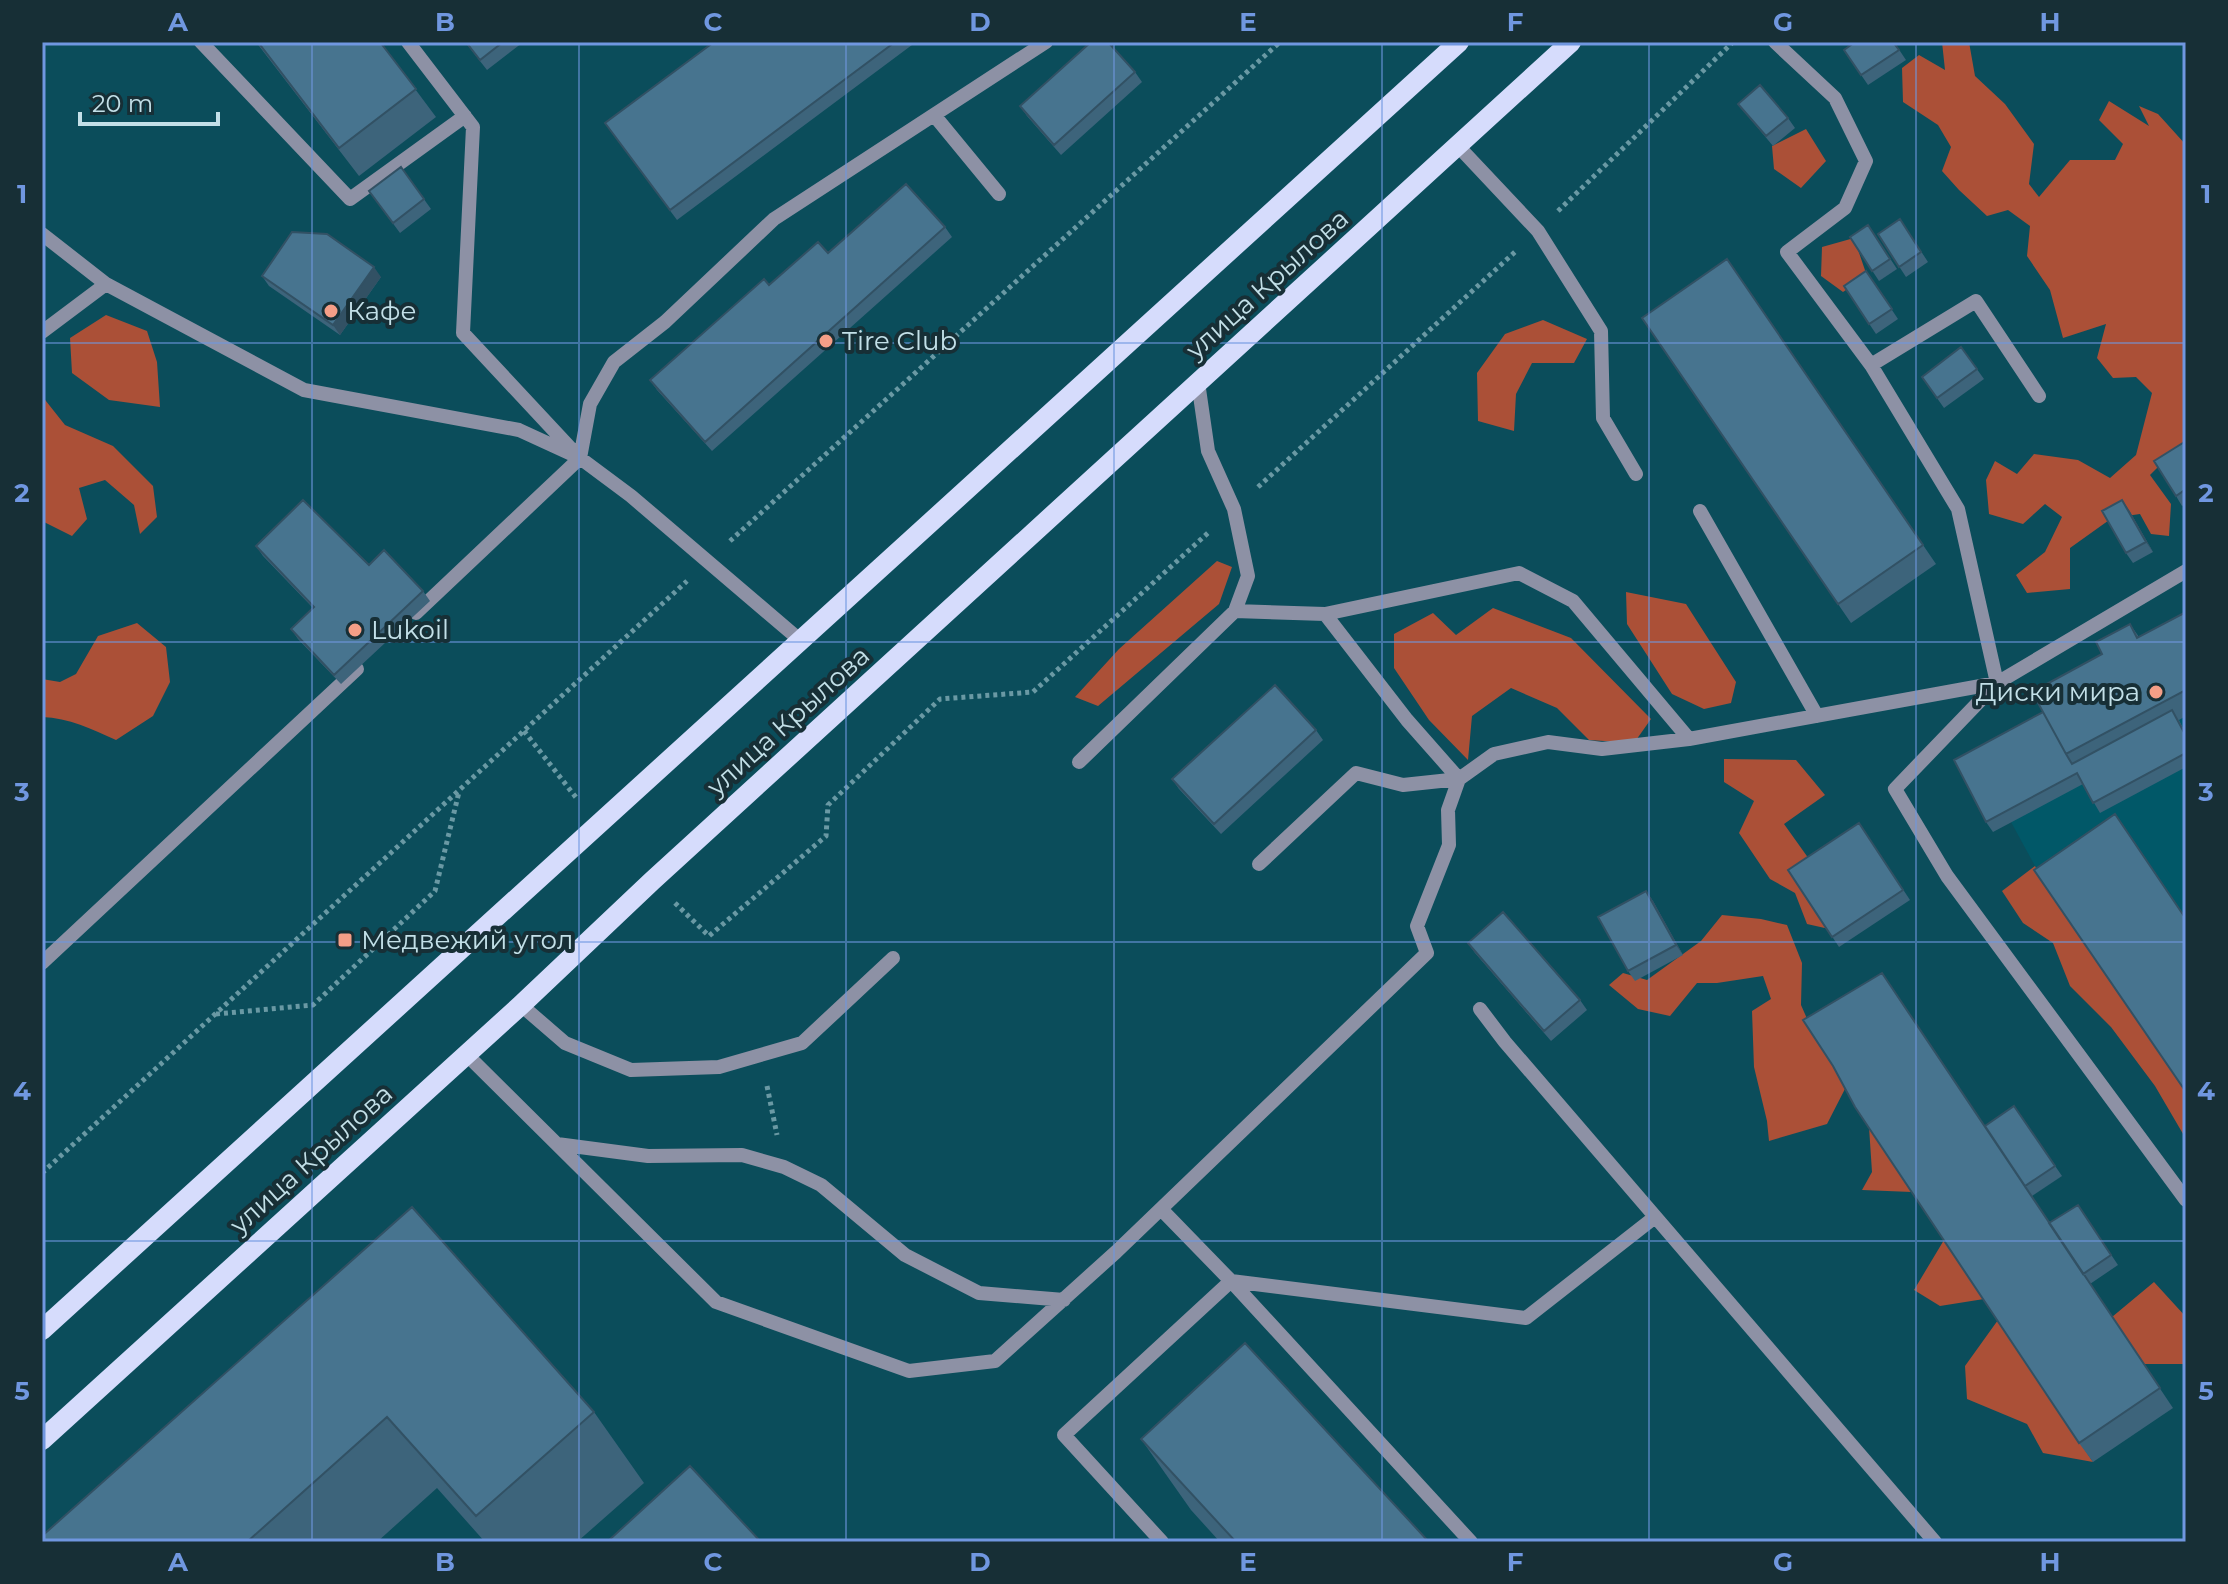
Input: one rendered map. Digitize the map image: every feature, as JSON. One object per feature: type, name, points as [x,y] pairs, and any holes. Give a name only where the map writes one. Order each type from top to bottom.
[{"type":"main road","name":"улица Крылова","points":[[42,1330],[1459,42]]},
{"type":"main road","name":"улица Крылова","points":[[42,1440],[1571,42]]},
{"type":"street","points":[[201,42],[350,199],[465,116]]},
{"type":"street","points":[[408,42],[473,127],[463,333],[580,458],[631,496],[801,641]]},
{"type":"street","points":[[409,620],[580,458],[590,404],[614,362],[665,322],[774,219],[1046,42]]},
{"type":"street","points":[[1775,42],[1835,98],[1866,161],[1845,208],[1787,252],[1871,365],[1958,509],[1997,683]]},
{"type":"street","points":[[934,115],[999,194]]},
{"type":"street","points":[[1458,146],[1538,231],[1601,331],[1603,418],[1636,474]]},
{"type":"street","points":[[42,234],[106,284],[304,390],[519,430],[580,458]]},
{"type":"street","points":[[42,332],[106,284]]},
{"type":"street","points":[[1871,365],[1976,301],[2039,396]]},
{"type":"street","points":[[1079,762],[1235,611],[1248,576],[1234,509],[1208,451],[1198,382]]},
{"type":"street","points":[[1700,511],[1817,716]]},
{"type":"street","points":[[2186,571],[1997,683],[1895,789],[1947,876],[2186,1200]]},
{"type":"street","points":[[1235,611],[1325,614],[1519,573],[1573,601],[1689,739]]},
{"type":"street","points":[[1325,614],[1407,720],[1459,779]]},
{"type":"street","points":[[42,963],[363,663]]},
{"type":"street","points":[[1259,864],[1356,773],[1403,785],[1459,779],[1494,754],[1548,742],[1602,749],[1689,739],[1997,683]]},
{"type":"street","points":[[466,1054],[716,1302],[909,1371],[995,1361],[1161,1209],[1427,953],[1417,926],[1449,845],[1448,810],[1459,779]]},
{"type":"street","points":[[521,1005],[565,1043],[631,1070],[719,1067],[802,1043],[893,958]]},
{"type":"street","points":[[1480,1009],[1505,1042],[1935,1542]]},
{"type":"street","points":[[557,1144],[648,1156],[742,1155],[784,1167],[821,1185],[905,1255],[979,1293],[1064,1300]]},
{"type":"street","points":[[1161,1209],[1471,1542]]},
{"type":"street","points":[[1162,1542],[1064,1435],[1231,1281],[1526,1318],[1655,1217]]},
{"type":"path","points":[[42,1173],[708,561],[1280,42]]},
{"type":"path","points":[[215,1014],[313,1005],[435,891],[460,790]]},
{"type":"path","points":[[652,881],[709,936]]},
{"type":"path","points":[[760,1055],[784,1167]]},
{"type":"shaded area","points":[[1942,42],[1969,42],[1975,76],[2005,104],[2034,144],[2029,184],[2039,197],[2070,160],[2115,160],[2123,144],[2099,120],[2109,101],[2149,126],[2139,106],[2158,114],[2186,145],[2186,448],[2174,451],[2150,475],[2171,504],[2169,536],[2151,534],[2140,514],[2112,518],[2070,548],[2070,589],[2027,593],[2016,575],[2045,552],[2062,517],[2045,504],[2023,524],[1989,514],[1986,480],[1995,461],[2017,474],[2034,454],[2078,460],[2110,478],[2136,455],[2152,393],[2136,377],[2113,378],[2097,358],[2106,324],[2063,338],[2050,290],[2027,256],[2030,226],[2008,210],[1987,216],[1942,171],[1951,147],[1938,125],[1903,102],[1902,68],[1919,55],[1945,70]]},
{"type":"shaded area","points":[[1806,129],[1826,161],[1801,188],[1774,169],[1772,146]]},
{"type":"shaded area","points":[[1854,238],[1867,276],[1843,292],[1821,276],[1822,247]]},
{"type":"shaded area","points":[[106,315],[147,331],[157,362],[160,407],[109,400],[72,373],[70,338]]},
{"type":"shaded area","points":[[1543,320],[1587,339],[1574,363],[1532,363],[1516,394],[1514,431],[1478,421],[1477,373],[1505,334]]},
{"type":"shaded area","points":[[42,396],[65,425],[113,446],[153,486],[157,517],[140,534],[134,505],[105,480],[79,488],[87,519],[72,536],[42,521]]},
{"type":"shaded area","points":[[1217,561],[1232,567],[1219,604],[1098,706],[1075,697],[1119,649]]},
{"type":"shaded area","points":[[1626,592],[1686,604],[1736,682],[1731,703],[1704,709],[1672,694],[1627,624]]},
{"type":"shaded area","points":[[1493,608],[1571,638],[1651,719],[1634,743],[1589,740],[1557,708],[1511,688],[1472,716],[1468,760],[1429,720],[1394,668],[1394,634],[1433,613],[1456,635]]},
{"type":"shaded area","points":[[137,623],[166,647],[170,682],[153,716],[116,740],[71,722],[42,717],[42,679],[60,682],[76,674],[98,636]]},
{"type":"shaded area","points":[[2186,716],[2186,1092],[2048,890],[2011,822],[2079,774]]},
{"type":"shaded area","points":[[1724,759],[1796,760],[1825,795],[1784,824],[1809,859],[1838,931],[1807,924],[1795,893],[1770,879],[1739,833],[1754,801],[1724,782]]},
{"type":"shaded area","points":[[2035,866],[2048,890],[2186,1092],[2186,1139],[2155,1086],[2111,1027],[2070,986],[2053,943],[2023,923],[2002,891]]},
{"type":"shaded area","points":[[1722,915],[1787,925],[1802,963],[1801,1005],[1816,1039],[1847,1085],[1827,1124],[1769,1141],[1754,1067],[1752,1011],[1771,999],[1763,976],[1697,983],[1670,1016],[1638,1009],[1609,985],[1623,973],[1647,980],[1701,941]]},
{"type":"shaded area","points":[[1869,1127],[1912,1192],[1862,1190],[1872,1172]]},
{"type":"shaded area","points":[[1944,1240],[1984,1299],[1940,1306],[1914,1290]]},
{"type":"shaded area","points":[[2154,1282],[2186,1317],[2186,1364],[2144,1364],[2112,1317]]},
{"type":"shaded area","points":[[1998,1320],[2093,1462],[2043,1453],[2027,1424],[1967,1399],[1965,1366]]},
{"type":"building","points":[[258,42],[380,42],[416,89],[339,148]]},
{"type":"building","points":[[466,42],[503,42],[480,60]]},
{"type":"building","points":[[714,42],[895,42],[670,210],[605,123]]},
{"type":"building","points":[[1091,42],[1108,42],[1135,72],[1054,145],[1020,106]]},
{"type":"building","points":[[1855,42],[1893,42],[1899,50],[1861,75],[1844,50]]},
{"type":"building","points":[[1760,85],[1788,118],[1766,136],[1738,104]]},
{"type":"building","points":[[401,167],[424,199],[393,223],[369,191]]},
{"type":"building","points":[[906,184],[945,227],[705,442],[650,380],[764,279],[769,285],[818,242],[828,253]]},
{"type":"building","points":[[1900,219],[1921,252],[1899,267],[1878,234]]},
{"type":"building","points":[[1868,225],[1890,259],[1872,271],[1850,237]]},
{"type":"building","name":"Кафе","points":[[292,232],[327,234],[374,267],[333,325],[262,276]]},
{"type":"building","points":[[1727,259],[1923,545],[1838,604],[1642,318]]},
{"type":"building","points":[[1866,271],[1892,309],[1869,324],[1844,286]]},
{"type":"building","points":[[1961,347],[1977,369],[1937,398],[1922,377]]},
{"type":"building","points":[[2186,441],[2186,489],[2176,496],[2154,461]]},
{"type":"building","points":[[303,500],[369,565],[384,550],[423,591],[334,675],[291,629],[314,607],[256,546]]},
{"type":"building","points":[[2122,500],[2146,542],[2126,553],[2102,511]]},
{"type":"building","points":[[2186,612],[2186,690],[2066,754],[2032,692],[2102,654],[2096,642],[2130,624],[2137,638]]},
{"type":"building","points":[[1275,685],[1316,730],[1214,824],[1172,779]]},
{"type":"building","points":[[2172,710],[2186,736],[2186,753],[2093,803],[2077,773],[1986,822],[1954,760],[2043,712],[2072,764]]},
{"type":"building","points":[[2115,814],[2186,919],[2186,1092],[2034,870]]},
{"type":"building","points":[[1859,823],[1903,890],[1832,937],[1788,870]]},
{"type":"building","points":[[1646,891],[1676,945],[1628,971],[1598,917]]},
{"type":"building","points":[[1503,912],[1580,1000],[1544,1031],[1468,943]]},
{"type":"building","points":[[1882,973],[2160,1388],[2079,1443],[1855,1107],[1803,1020]]},
{"type":"building","points":[[2014,1106],[2055,1166],[2025,1186],[1985,1126]]},
{"type":"building","points":[[2078,1205],[2111,1255],[2083,1274],[2049,1223]]},
{"type":"building","points":[[412,1207],[594,1412],[476,1516],[387,1417],[247,1542],[42,1542],[42,1536]]},
{"type":"building","points":[[1245,1343],[1429,1542],[1236,1542],[1141,1439]]},
{"type":"building","points":[[690,1466],[761,1542],[607,1542]]},
{"type":"place","name":"Кафе","points":[[331,311]]},
{"type":"place","name":"Tire Club","points":[[826,341]]},
{"type":"place","name":"Lukoil","points":[[355,630]]},
{"type":"place","name":"Диски мира","points":[[2156,692]]},
{"type":"place","name":"Медвежий угол","points":[[345,940]]}]
